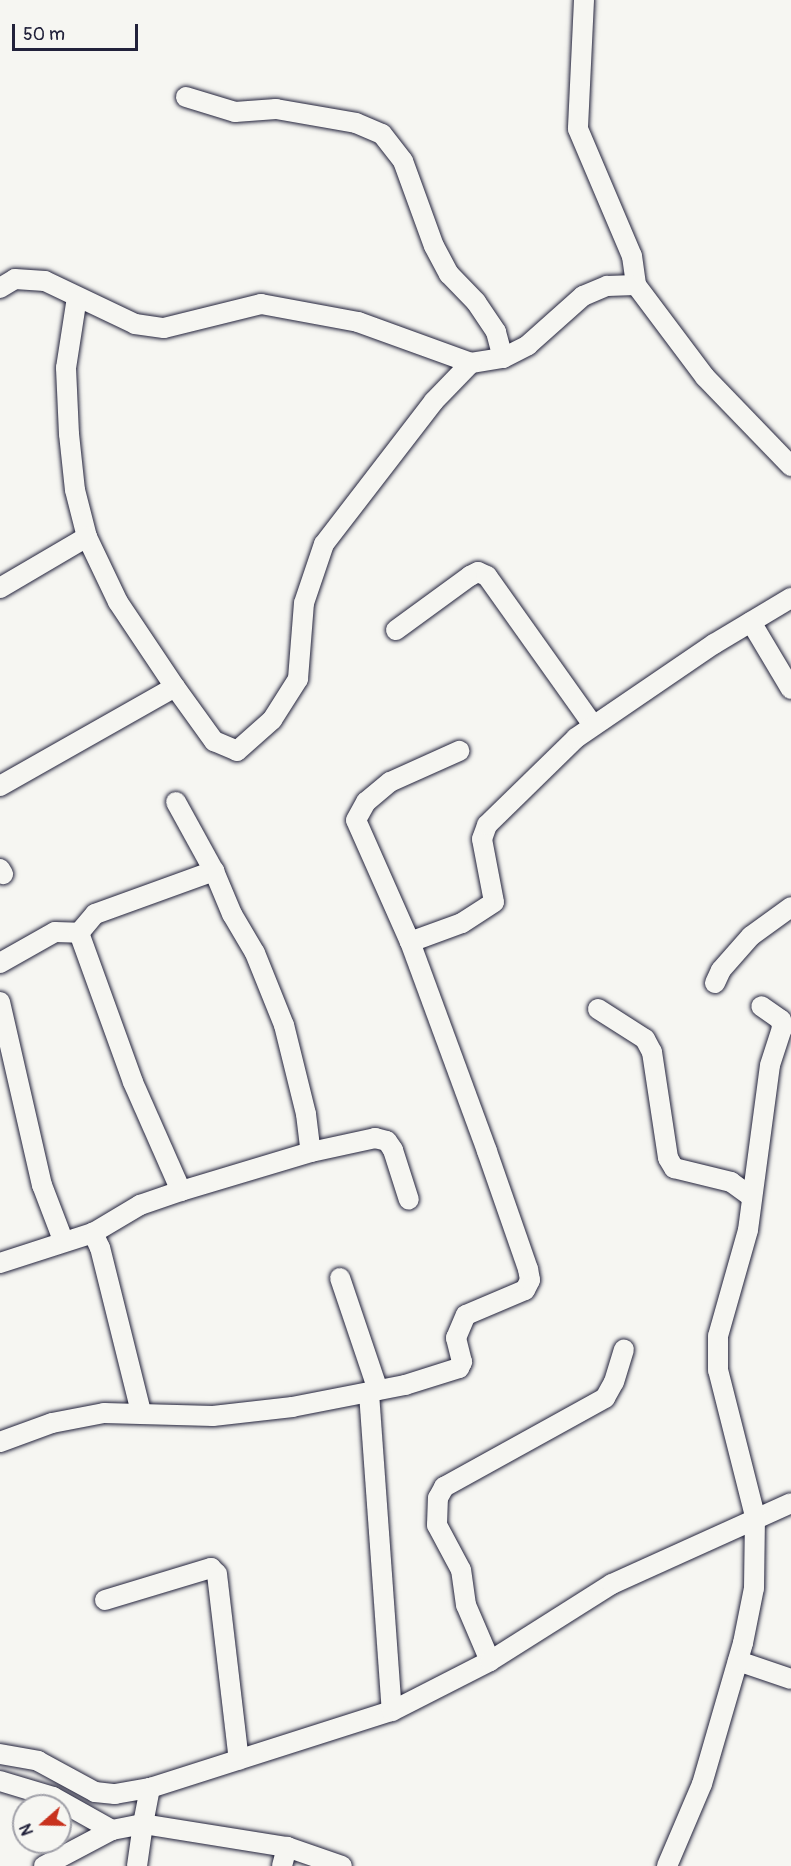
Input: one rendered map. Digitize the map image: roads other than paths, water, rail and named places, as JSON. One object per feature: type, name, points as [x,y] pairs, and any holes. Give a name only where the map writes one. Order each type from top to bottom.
[{"type":"street","points":[[584,0],[578,129],[632,256],[636,285],[722,398],[791,466]]},
{"type":"street","points":[[186,97],[235,112],[276,109],[325,117],[356,123],[382,134],[403,161],[434,246],[449,274],[476,302],[496,332],[503,358]]},
{"type":"street","points":[[0,288],[15,279],[29,277],[135,324],[164,328],[261,304],[358,322],[471,363],[503,358],[528,345],[583,296],[607,286],[636,285]]},
{"type":"street","points":[[77,297],[67,356],[69,434],[75,490],[87,537],[118,602],[175,687],[214,741],[227,749],[237,751],[272,720],[288,701],[298,680],[304,603],[324,544],[434,401],[471,363]]},
{"type":"street","points":[[0,588],[87,537]]},
{"type":"street","points":[[396,630],[470,576],[478,572],[487,576],[593,725]]},
{"type":"street","points":[[410,942],[462,923],[494,902],[483,840],[487,825],[511,797],[593,725],[791,598]]},
{"type":"street","points":[[751,622],[791,689]]},
{"type":"street","points":[[0,786],[175,687]]},
{"type":"street","points":[[0,1442],[52,1423],[104,1413],[141,1412],[213,1416],[374,1391],[459,1368],[462,1362],[456,1338],[466,1315],[512,1298],[525,1290],[530,1280],[410,942],[356,820],[359,811],[390,782],[459,751]]},
{"type":"street","points":[[176,802],[214,871],[232,914],[255,952],[284,1025],[306,1114],[311,1152]]},
{"type":"street","points":[[79,933],[95,914],[214,871]]},
{"type":"street","points":[[715,983],[721,970],[751,936],[791,906]]},
{"type":"street","points":[[0,963],[55,932],[79,933]]},
{"type":"street","points":[[79,933],[133,1082],[181,1191]]},
{"type":"street","points":[[0,1002],[39,1174],[63,1240]]},
{"type":"street","points":[[668,1866],[702,1785],[738,1660],[754,1588],[755,1516],[718,1370],[718,1336],[748,1230],[770,1065],[782,1029],[781,1020],[761,1006]]},
{"type":"street","points":[[598,1008],[645,1039],[652,1052],[668,1158],[674,1168],[731,1182],[752,1197]]},
{"type":"street","points":[[0,1263],[63,1240],[93,1233],[140,1205],[181,1191],[311,1152],[375,1138],[387,1141],[410,1200]]},
{"type":"street","points":[[93,1233],[100,1248],[141,1412]]},
{"type":"street","points":[[340,1278],[374,1391],[392,1711]]},
{"type":"street","points":[[490,1661],[466,1605],[461,1570],[437,1525],[438,1498],[444,1487],[604,1398],[614,1382],[624,1350]]},
{"type":"street","points":[[0,1754],[38,1761],[95,1792],[115,1794],[150,1788],[239,1760],[392,1711],[490,1661],[612,1584],[755,1516],[791,1503]]},
{"type":"street","points":[[105,1600],[211,1568],[217,1574],[239,1760]]},
{"type":"street","points":[[738,1660],[791,1679]]},
{"type":"street","points":[[0,1781],[53,1797],[112,1830]]},
{"type":"street","points":[[136,1866],[150,1788]]},
{"type":"street","points":[[44,1866],[112,1830],[143,1824],[285,1857],[342,1866]]}]
